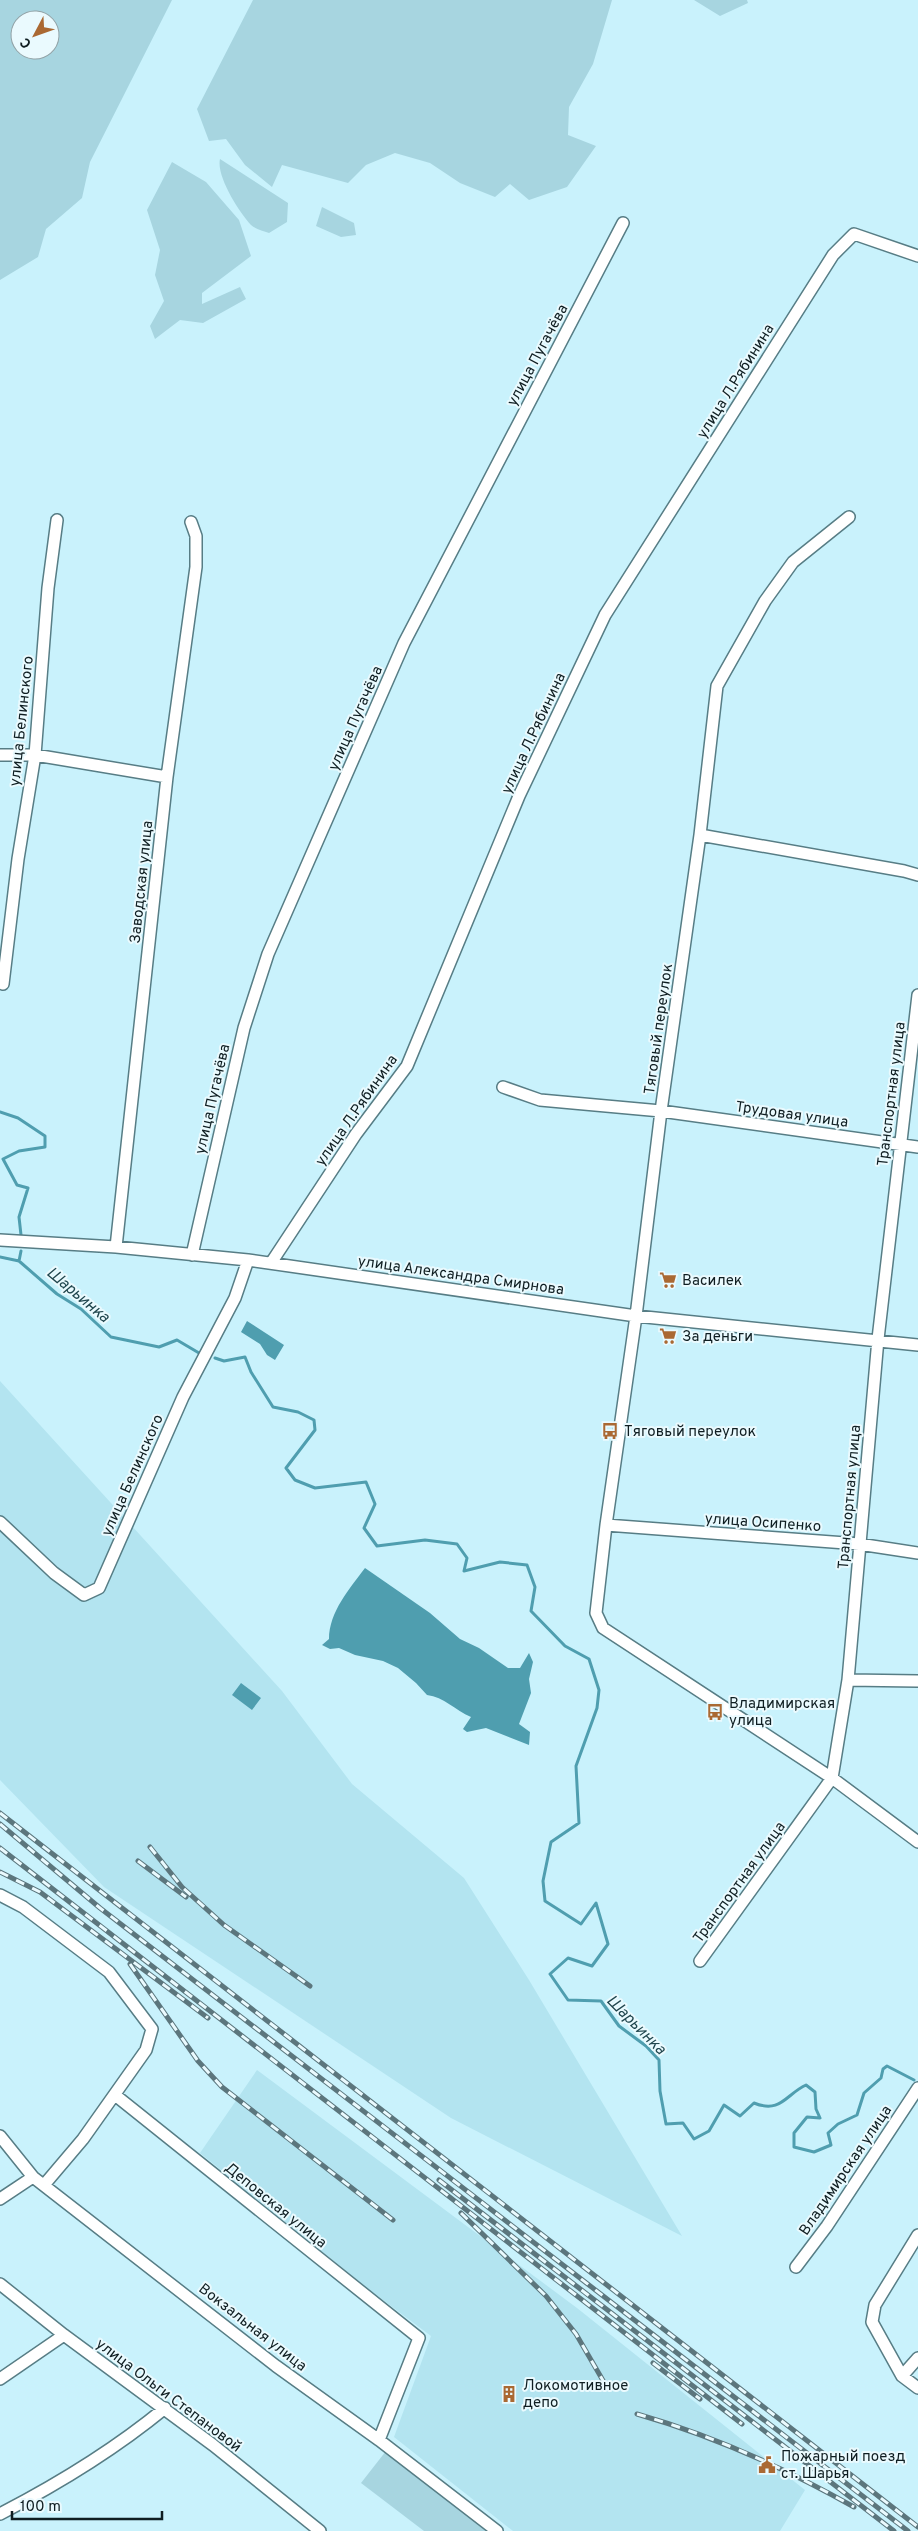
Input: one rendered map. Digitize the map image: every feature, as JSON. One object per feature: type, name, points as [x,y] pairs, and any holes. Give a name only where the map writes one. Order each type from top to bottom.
[{"type":"street","name":"улица Пугачёва","points":[[192,1255],[244,1028],[268,954],[404,644],[623,223]]},
{"type":"street","name":"улица Л.Рябинина","points":[[271,1262],[356,1134],[407,1066],[519,796],[604,615],[833,254],[854,234],[918,256]]},
{"type":"street","name":"Тяговый переулок","points":[[832,1778],[603,1628],[596,1613],[606,1524],[636,1316],[700,835],[717,686],[765,601],[794,562],[849,516]]},
{"type":"street","name":"улица Белинского","points":[[3,984],[18,859],[35,755],[48,588],[57,520]]},
{"type":"street","name":"Заводская улица","points":[[116,1247],[167,776],[196,567],[196,536],[191,522]]},
{"type":"street","points":[[0,755],[35,755],[167,776]]},
{"type":"street","points":[[700,835],[918,875]]},
{"type":"street","name":"Транспортная улица","points":[[700,1961],[832,1778],[848,1680],[878,1339],[918,995]]},
{"type":"street","name":"Трудовая улица","points":[[504,1087],[540,1100],[662,1111],[918,1147]]},
{"type":"street","name":"улица Александра Смирнова","points":[[0,1240],[116,1247],[271,1262],[636,1316],[878,1339],[918,1345]]},
{"type":"street","name":"улица Белинского","points":[[0,1522],[54,1573],[84,1595],[99,1588],[183,1397],[235,1298],[248,1260]]},
{"type":"street","name":"улица Осипенко","points":[[606,1524],[859,1544],[918,1553]]},
{"type":"street","points":[[848,1680],[918,1682]]},
{"type":"street","points":[[832,1778],[918,1842]]},
{"type":"street","points":[[0,1894],[46,1923],[109,1972],[152,2030],[146,2050],[83,2139],[44,2185]]},
{"type":"street","name":"Владимирская улица","points":[[796,2267],[827,2226],[918,2088]]},
{"type":"street","name":"Деповская улица","points":[[114,2095],[419,2338],[379,2440]]},
{"type":"street","name":"Вокзальная улица","points":[[0,2136],[33,2177],[276,2366],[379,2440],[497,2531]]},
{"type":"street","points":[[0,2199],[33,2177]]},
{"type":"street","points":[[918,2236],[875,2305],[872,2322],[902,2376],[918,2388]]},
{"type":"street","name":"улица Ольги Степановой","points":[[0,2284],[64,2335],[165,2408],[320,2531]]},
{"type":"street","points":[[0,2379],[64,2335]]},
{"type":"street","points":[[902,2376],[918,2358]]},
{"type":"street","points":[[0,2514],[38,2494],[129,2438],[165,2408]]},
{"type":"shaded area","points":[[0,0],[172,0],[90,162],[82,198],[46,229],[38,257],[0,280]]},
{"type":"shaded area","points":[[253,0],[612,0],[593,64],[569,107],[568,135],[596,146],[567,187],[529,200],[510,184],[495,197],[460,183],[430,163],[395,153],[366,165],[348,183],[282,165],[272,187],[245,165],[226,139],[209,141],[197,109]]},
{"type":"shaded area","points":[[694,0],[747,0],[748,3],[720,16]]},
{"type":"shaded area","points":[[220,159],[288,203],[287,222],[269,233],[251,225],[235,203],[225,184],[221,175]]},
{"type":"shaded area","points":[[172,162],[206,182],[239,220],[251,256],[202,293],[202,304],[240,287],[246,299],[203,323],[180,320],[155,339],[150,326],[164,301],[155,275],[160,250],[147,210]]},
{"type":"shaded area","points":[[322,207],[354,223],[356,235],[341,237],[316,226]]},
{"type":"shaded area","points":[[247,1321],[284,1345],[275,1360],[267,1355],[260,1344],[241,1332]]},
{"type":"shaded area","points":[[0,1381],[282,1691],[352,1784],[464,1878],[529,1980],[682,2236],[451,2118],[104,1887],[0,1780]]},
{"type":"shaded area","points":[[365,1568],[430,1613],[460,1639],[479,1648],[508,1668],[520,1668],[529,1653],[533,1662],[529,1679],[531,1693],[519,1724],[530,1732],[529,1745],[486,1728],[467,1732],[463,1729],[471,1717],[439,1698],[427,1695],[398,1668],[383,1661],[355,1655],[339,1648],[330,1649],[322,1645],[329,1639],[333,1619],[341,1601]]},
{"type":"shaded area","points":[[241,1683],[261,1698],[252,1710],[232,1695]]},
{"type":"shaded area","points":[[257,2070],[577,2308],[805,2490],[780,2531],[513,2531],[394,2437],[431,2336],[367,2288],[200,2153]]},
{"type":"shaded area","points":[[386,2451],[491,2531],[424,2531],[361,2483]]},
{"type":"waterway","points":[[0,1112],[18,1118],[45,1136],[45,1147],[19,1151],[3,1159],[17,1185],[28,1188],[19,1217],[21,1235]]},
{"type":"waterway","points":[[19,1261],[21,1251]]},
{"type":"waterway","name":"Шарьинка","points":[[0,1257],[19,1261],[57,1294],[81,1309],[111,1337],[159,1347],[177,1340],[199,1353]]},
{"type":"waterway","name":"Шарьинка","points":[[215,1358],[224,1361],[245,1357],[251,1372],[273,1407],[298,1412],[314,1420],[315,1430],[286,1468],[295,1480],[315,1488],[366,1482],[375,1504],[364,1528],[377,1546],[425,1540],[457,1544],[467,1558],[464,1571],[500,1562],[527,1565],[535,1587],[531,1611],[565,1646],[589,1659],[599,1690],[597,1708],[576,1766],[579,1823],[551,1842],[543,1881],[545,1901],[581,1924],[596,1903],[608,1944],[592,1966],[568,1958],[550,1974],[568,2000],[601,2001],[619,2026],[646,2046],[659,2060],[660,2091],[666,2124],[683,2123],[694,2139],[709,2131],[724,2105],[740,2116],[754,2103],[763,2106],[777,2105],[806,2085],[815,2092],[816,2109],[820,2118],[807,2117],[794,2133],[794,2147],[814,2152],[831,2145],[828,2133],[838,2124],[857,2115],[864,2093],[881,2078],[883,2069],[887,2066],[914,2080]]},
{"type":"railway","points":[[0,1813],[918,2527]]},
{"type":"railway","points":[[0,1824],[100,1908],[908,2531]]},
{"type":"railway","points":[[150,1847],[182,1887],[224,1925],[310,1986]]},
{"type":"railway","points":[[0,1848],[742,2424]]},
{"type":"railway","points":[[138,1861],[186,1897]]},
{"type":"railway","points":[[0,1872],[40,1892],[208,2018]]},
{"type":"railway","points":[[130,1964],[198,2061],[222,2087],[393,2220]]},
{"type":"railway","points":[[439,2180],[894,2531]]},
{"type":"railway","points":[[461,2213],[546,2296],[576,2334],[605,2384]]},
{"type":"railway","points":[[653,2363],[700,2399]]},
{"type":"railway","points":[[637,2414],[694,2432],[749,2454],[802,2479],[854,2507]]},
{"type":"place","name":"Василек","points":[[668,1280]]},
{"type":"place","name":"За деньги","points":[[668,1336]]},
{"type":"place","name":"Тяговый переулок","points":[[610,1431]]},
{"type":"place","name":"Владимирская улица","points":[[715,1712]]},
{"type":"place","name":"Локомотивное депо","points":[[509,2394]]},
{"type":"place","name":"Пожарный поезд ст. Шарья","points":[[767,2465]]}]
